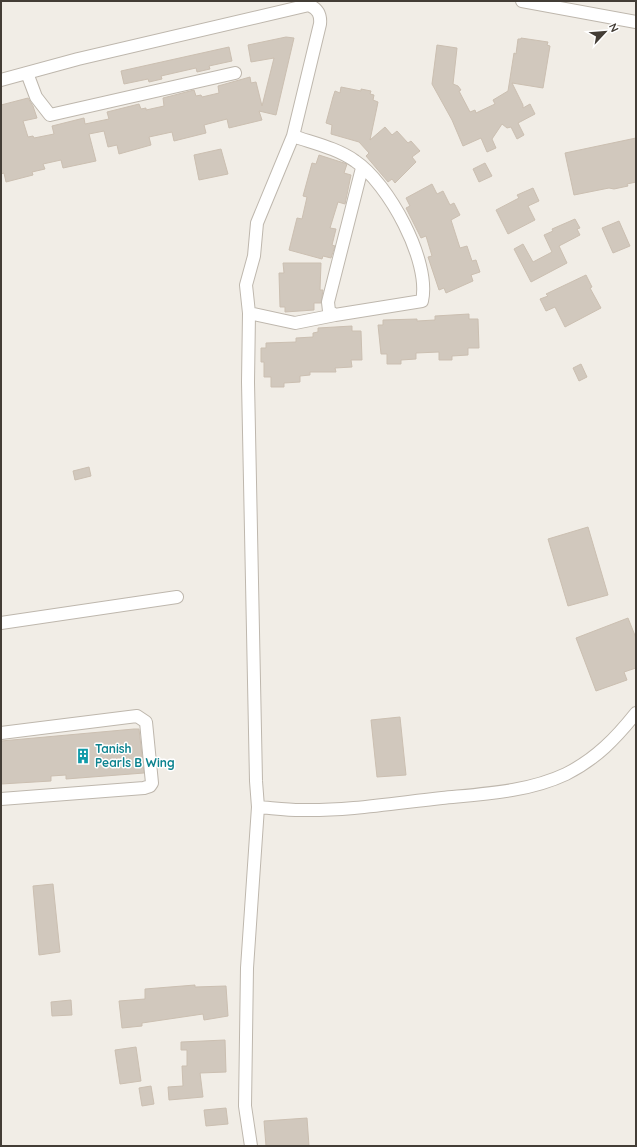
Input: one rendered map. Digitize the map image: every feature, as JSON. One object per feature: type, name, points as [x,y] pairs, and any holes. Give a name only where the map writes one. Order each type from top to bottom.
[{"type":"street","points":[[522,1],[636,22]]},
{"type":"street","points":[[1,80],[312,3],[318,12],[320,24],[293,136],[257,223],[254,256],[246,286],[249,313],[248,398],[256,782],[258,807],[247,968],[245,1106],[251,1146]]},
{"type":"street","points":[[27,73],[36,98],[50,115],[236,73]]},
{"type":"street","points":[[249,313],[295,323],[422,301],[423,295],[420,269],[408,232],[394,205],[362,168],[345,154],[293,136]]},
{"type":"street","points":[[335,315],[328,311],[328,302],[362,168]]},
{"type":"street","points":[[1,623],[177,597]]},
{"type":"street","points":[[258,807],[300,810],[342,808],[502,792],[536,785],[565,774],[591,760],[606,748],[636,713]]},
{"type":"street","points":[[1,733],[137,716],[146,722],[152,783],[144,788],[1,799]]},
{"type":"building","points":[[286,37],[294,38],[276,115],[259,111],[262,120],[229,128],[227,119],[204,125],[206,133],[174,141],[172,132],[149,137],[151,145],[119,154],[117,145],[108,147],[104,131],[89,134],[96,161],[63,168],[61,160],[43,164],[45,169],[32,172],[33,175],[6,182],[4,173],[1,174],[1,105],[28,98],[33,106],[37,118],[23,121],[28,137],[33,136],[34,138],[54,134],[52,126],[84,118],[85,124],[109,119],[107,112],[139,104],[141,109],[146,108],[146,110],[164,106],[163,98],[194,90],[196,96],[201,95],[202,97],[219,93],[218,86],[250,77],[251,83],[256,82],[262,106],[274,58],[251,62],[248,45]]},
{"type":"building","points":[[521,38],[548,42],[547,45],[550,46],[543,88],[512,83],[523,105],[523,108],[530,104],[535,114],[518,123],[524,135],[517,139],[511,127],[507,128],[502,124],[492,139],[496,148],[487,152],[481,138],[463,146],[452,120],[432,84],[437,45],[457,48],[453,84],[458,86],[461,90],[459,91],[470,112],[475,110],[476,113],[495,104],[493,100],[508,91],[514,53],[516,54],[518,39]]},
{"type":"building","points":[[229,47],[232,61],[209,66],[210,69],[197,72],[196,68],[161,76],[162,79],[149,82],[148,79],[124,84],[121,71]]},
{"type":"building","points":[[341,87],[361,91],[361,89],[371,91],[370,94],[374,95],[373,100],[378,102],[370,140],[385,127],[392,135],[397,131],[408,143],[411,141],[420,151],[412,157],[416,162],[395,183],[392,179],[388,182],[366,156],[369,153],[359,142],[331,134],[332,125],[326,123],[335,91],[340,93]]},
{"type":"building","points":[[636,138],[636,182],[627,184],[628,186],[614,189],[609,188],[574,195],[565,153]]},
{"type":"building","points":[[221,149],[228,174],[199,180],[194,155]]},
{"type":"building","points":[[319,155],[347,164],[344,173],[351,175],[345,204],[338,202],[330,228],[336,229],[332,245],[335,246],[331,258],[323,256],[322,259],[289,250],[297,218],[302,219],[307,197],[303,196],[312,163],[316,164]]},
{"type":"building","points":[[485,163],[492,176],[479,182],[473,169]]},
{"type":"building","points":[[432,184],[437,194],[443,191],[450,205],[454,203],[460,215],[451,220],[460,248],[467,246],[472,261],[476,260],[480,272],[471,275],[473,281],[446,293],[444,288],[439,290],[428,257],[432,256],[426,236],[421,238],[406,208],[410,206],[406,198]]},
{"type":"building","points":[[533,188],[539,201],[528,206],[535,220],[508,234],[496,210],[519,198],[517,195]]},
{"type":"building","points":[[575,219],[580,228],[577,229],[580,235],[559,246],[567,263],[531,282],[514,249],[523,244],[533,262],[552,252],[544,235],[553,231],[552,229]]},
{"type":"building","points":[[619,221],[630,246],[613,253],[602,228]]},
{"type":"building","points":[[283,263],[321,263],[320,290],[323,290],[321,303],[314,303],[314,310],[285,312],[285,307],[280,307],[279,273],[284,273]]},
{"type":"building","points":[[586,275],[592,287],[590,288],[601,308],[565,327],[555,307],[546,311],[540,299],[548,296],[546,294]]},
{"type":"building","points":[[469,314],[469,319],[478,319],[479,348],[468,348],[468,355],[452,356],[452,360],[439,360],[439,352],[416,353],[416,359],[401,360],[401,364],[387,364],[387,354],[381,354],[378,325],[383,325],[383,320],[435,320],[435,316]]},
{"type":"building","points":[[352,326],[352,331],[361,331],[362,360],[351,360],[352,367],[335,368],[336,372],[310,372],[310,375],[300,376],[300,382],[284,383],[284,387],[271,387],[271,377],[264,377],[264,362],[261,362],[261,348],[266,348],[266,343],[296,342],[296,338],[313,337],[313,333],[318,332],[318,328]]},
{"type":"building","points":[[581,364],[587,377],[579,381],[573,368]]},
{"type":"building","points":[[89,467],[91,476],[75,480],[73,471]]},
{"type":"building","points":[[588,527],[608,595],[568,606],[548,539]]},
{"type":"building","points":[[628,618],[636,638],[636,668],[624,672],[627,680],[596,691],[576,638]]},
{"type":"building","points":[[400,717],[406,775],[377,777],[371,720]]},
{"type":"building","points":[[139,729],[144,773],[66,779],[66,775],[51,776],[51,781],[1,784],[1,741]]},
{"type":"building","points":[[53,884],[60,952],[39,955],[33,886]]},
{"type":"building","points":[[195,985],[195,987],[226,986],[228,1016],[204,1020],[203,1014],[142,1023],[142,1026],[122,1028],[119,1001],[145,999],[145,989]]},
{"type":"building","points":[[71,1000],[72,1015],[52,1016],[51,1002]]},
{"type":"building","points":[[225,1040],[226,1072],[200,1073],[203,1097],[169,1100],[168,1087],[183,1086],[182,1066],[187,1066],[187,1050],[181,1050],[181,1042]]},
{"type":"building","points":[[136,1047],[141,1081],[120,1084],[115,1050]]},
{"type":"building","points":[[151,1086],[154,1104],[142,1106],[139,1088]]},
{"type":"building","points":[[226,1108],[228,1124],[206,1126],[204,1110]]},
{"type":"building","points":[[307,1118],[309,1146],[266,1146],[264,1121]]},
{"type":"place","name":"Tanish Pearls B Wing","points":[[83,756]]}]
